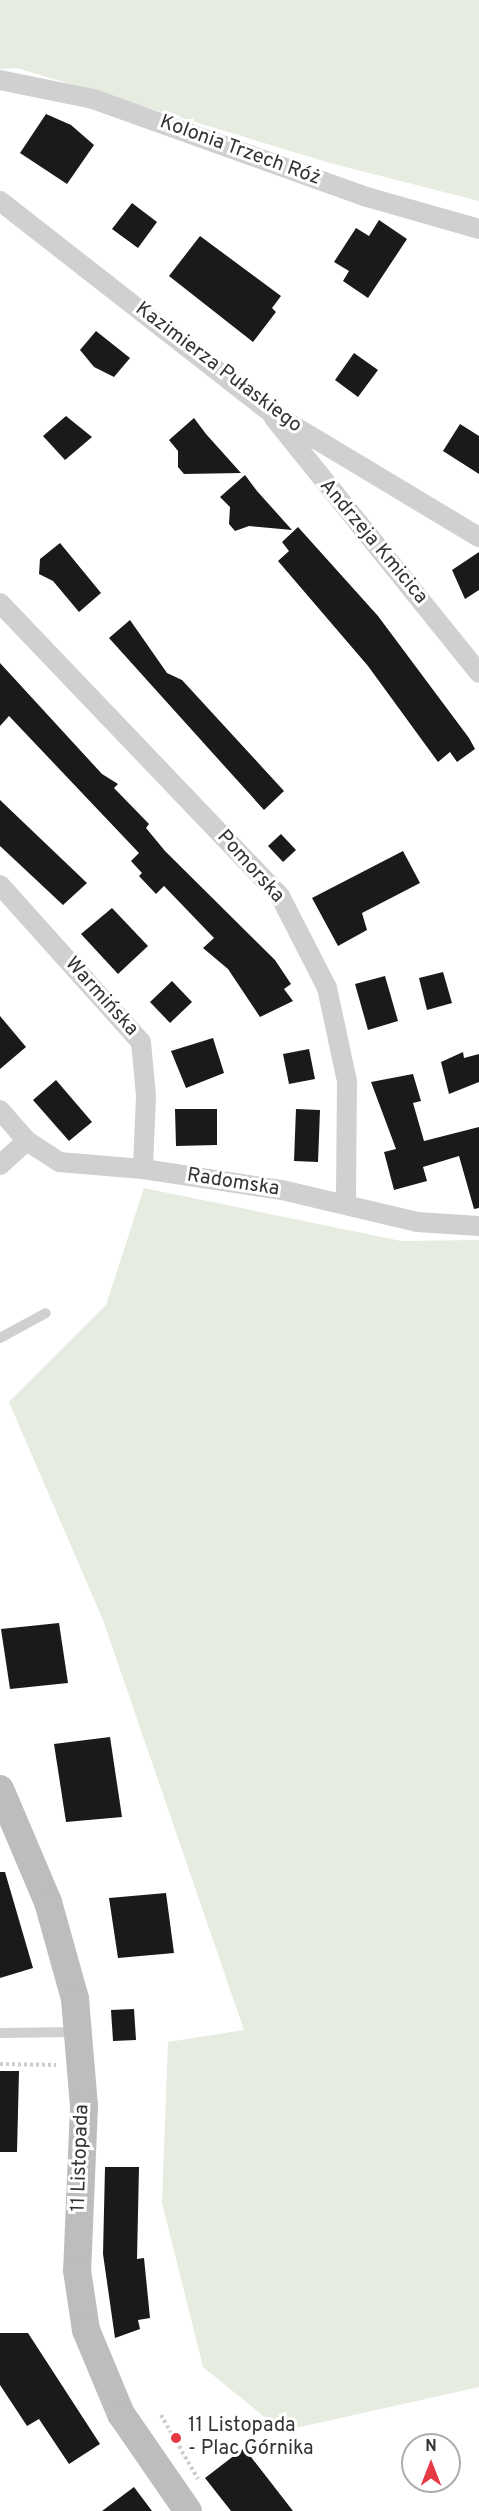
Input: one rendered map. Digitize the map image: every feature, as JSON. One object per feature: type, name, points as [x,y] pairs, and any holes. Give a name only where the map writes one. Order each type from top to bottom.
[{"type":"main road","name":"11 Listopada","points":[[0,1789],[62,1944],[80,2032],[84,2106],[77,2270],[86,2330],[121,2414],[188,2511]]},
{"type":"street","name":"Kolonia Trzech Róż","points":[[0,80],[93,99],[367,196],[479,229]]},
{"type":"street","name":"Kazimierza Pułaskiego","points":[[0,201],[269,411],[479,537]]},
{"type":"street","name":"Andrzeja Kmicica","points":[[269,411],[307,465],[372,535],[479,673]]},
{"type":"street","name":"Pomorska","points":[[0,603],[280,896],[327,988],[347,1081],[346,1205]]},
{"type":"street","name":"Warmińska","points":[[0,885],[141,1042],[146,1096],[143,1169]]},
{"type":"street","name":"Radomska","points":[[0,1110],[27,1142],[59,1162],[143,1169],[346,1205],[417,1222],[479,1226]]},
{"type":"street","points":[[0,1165],[27,1142]]},
{"type":"lane","points":[[0,1338],[46,1313]]},
{"type":"lane","points":[[0,2032],[80,2032]]},
{"type":"path","points":[[161,2415],[192,2464]]},
{"type":"shaded area","points":[[0,0],[479,0],[479,201],[330,163],[17,68],[0,69]]},
{"type":"shaded area","points":[[144,1188],[401,1241],[479,1240],[479,2387],[282,2431],[203,2367],[162,2203],[168,2042],[244,2030],[103,1620],[9,1402],[106,1305]]},
{"type":"building","points":[[46,114],[71,125],[94,145],[67,184],[20,153]]},
{"type":"building","points":[[132,203],[157,222],[138,248],[112,229]]},
{"type":"building","points":[[379,220],[407,239],[368,298],[343,281],[349,271],[334,262],[356,228],[369,236]]},
{"type":"building","points":[[200,236],[281,296],[272,308],[276,312],[253,342],[169,276]]},
{"type":"building","points":[[96,331],[130,358],[114,377],[94,367],[80,350]]},
{"type":"building","points":[[354,353],[378,370],[358,397],[335,380]]},
{"type":"building","points":[[66,416],[92,437],[65,460],[43,436]]},
{"type":"building","points":[[194,418],[241,473],[184,474],[178,467],[178,451],[169,440]]},
{"type":"building","points":[[460,424],[479,436],[479,474],[443,451]]},
{"type":"building","points":[[245,475],[292,530],[249,526],[235,531],[229,524],[230,507],[220,497]]},
{"type":"building","points":[[298,527],[378,616],[475,749],[457,762],[450,752],[438,762],[368,666],[278,561],[289,551],[282,542]]},
{"type":"building","points":[[60,543],[101,593],[79,612],[53,581],[39,574],[40,559]]},
{"type":"building","points":[[479,552],[479,590],[465,599],[452,570]]},
{"type":"building","points":[[130,620],[167,673],[182,680],[284,791],[264,810],[109,638]]},
{"type":"building","points":[[0,663],[102,774],[118,784],[114,788],[149,824],[146,828],[165,851],[275,960],[291,984],[284,989],[293,1001],[260,1017],[228,969],[203,948],[214,938],[164,886],[156,894],[139,876],[142,873],[131,861],[139,853],[9,716],[0,726]]},
{"type":"building","points":[[0,800],[87,883],[63,905],[0,846]]},
{"type":"building","points":[[281,834],[296,850],[283,862],[268,846]]},
{"type":"building","points":[[403,851],[420,883],[362,913],[367,930],[338,946],[312,898]]},
{"type":"building","points":[[112,908],[148,946],[118,974],[81,934]]},
{"type":"building","points":[[443,972],[452,1003],[427,1010],[419,978]]},
{"type":"building","points":[[385,976],[398,1021],[368,1030],[355,984]]},
{"type":"building","points":[[172,981],[192,1002],[170,1023],[150,1002]]},
{"type":"building","points":[[0,1016],[26,1047],[0,1069]]},
{"type":"building","points":[[213,1038],[224,1073],[186,1088],[171,1051]]},
{"type":"building","points":[[309,1049],[315,1079],[289,1084],[283,1054]]},
{"type":"building","points":[[463,1052],[464,1058],[479,1054],[479,1082],[449,1094],[441,1062]]},
{"type":"building","points":[[413,1074],[421,1101],[413,1103],[424,1141],[479,1127],[479,1208],[474,1209],[459,1156],[423,1167],[427,1181],[394,1190],[384,1152],[396,1149],[371,1082]]},
{"type":"building","points":[[56,1080],[92,1122],[69,1141],[33,1100]]},
{"type":"building","points":[[175,1109],[217,1109],[217,1145],[176,1146]]},
{"type":"building","points":[[296,1109],[320,1110],[318,1162],[294,1161]]},
{"type":"building","points":[[59,1623],[68,1683],[10,1689],[1,1629]]},
{"type":"building","points":[[110,1737],[122,1817],[66,1822],[54,1744]]},
{"type":"building","points":[[0,1872],[5,1872],[33,1968],[0,1978]]},
{"type":"building","points":[[166,1893],[174,1953],[118,1958],[109,1898]]},
{"type":"building","points":[[134,2009],[136,2040],[113,2041],[111,2010]]},
{"type":"building","points":[[0,2071],[19,2071],[17,2152],[0,2152]]},
{"type":"building","points":[[105,2167],[139,2167],[137,2259],[144,2258],[150,2318],[138,2320],[140,2329],[115,2338],[103,2254]]},
{"type":"building","points":[[0,2333],[28,2333],[100,2444],[69,2464],[39,2419],[27,2426],[0,2385]]},
{"type":"building","points":[[244,2448],[293,2511],[231,2511],[205,2478]]},
{"type":"building","points":[[134,2487],[152,2511],[102,2511]]},
{"type":"place","name":"11 Listopada - Plac Górnika","points":[[176,2438]]}]
